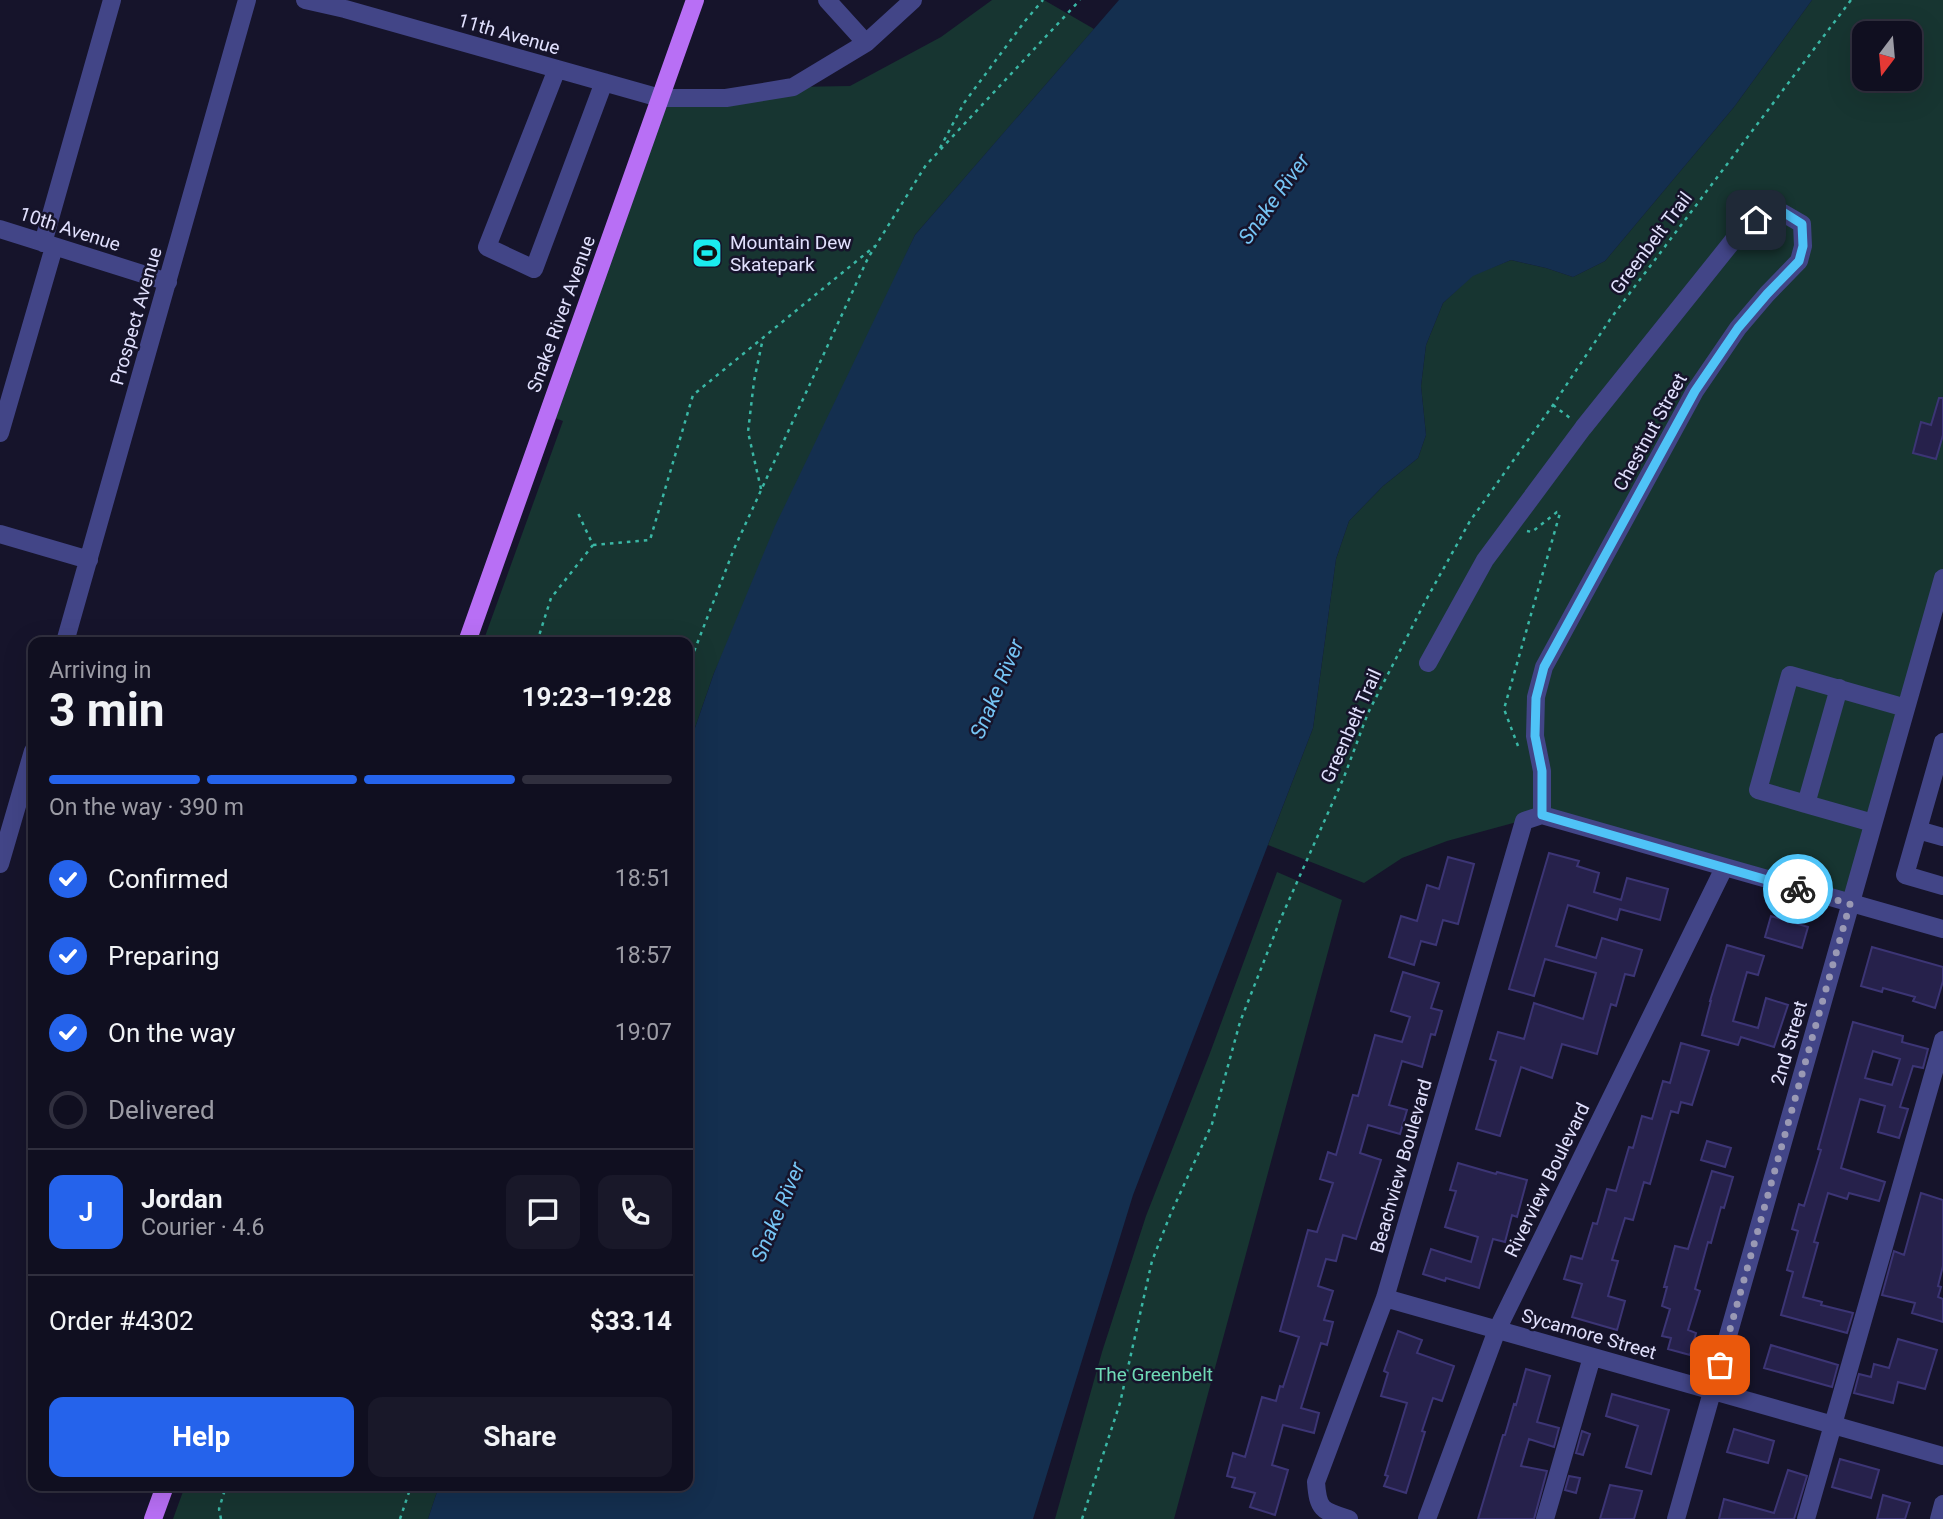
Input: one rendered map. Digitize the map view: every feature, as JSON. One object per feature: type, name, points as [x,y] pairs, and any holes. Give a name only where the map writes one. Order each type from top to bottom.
[{"type":"main road","name":"Snake River Avenue","points":[[469,637],[695,0]]},
{"type":"main road","points":[[153,1519],[162,1491]]},
{"type":"street","points":[[0,433],[112,0]]},
{"type":"street","name":"Prospect Avenue","points":[[66,637],[247,0]]},
{"type":"street","name":"11th Avenue","points":[[305,0],[660,98],[726,98],[793,86],[866,43],[913,0]]},
{"type":"street","points":[[827,0],[866,43]]},
{"type":"street","points":[[557,69],[487,247],[534,269],[604,82]]},
{"type":"street","name":"Chestnut Street","points":[[1428,663],[1485,561],[1583,428],[1740,232],[1756,220],[1783,212],[1802,224],[1803,246],[1799,261],[1738,328],[1695,391],[1544,667],[1536,698],[1535,736],[1542,771],[1542,815]]},
{"type":"street","name":"10th Avenue","points":[[0,229],[168,282]]},
{"type":"street","points":[[0,534],[89,560]]},
{"type":"street","name":"2nd Street","points":[[1676,1519],[1943,578]]},
{"type":"street","points":[[1873,822],[1758,790],[1790,675],[1906,708]]},
{"type":"street","points":[[1806,804],[1839,688]]},
{"type":"street","points":[[1943,742],[1936,791],[1918,830],[1905,875],[1943,886]]},
{"type":"street","points":[[0,864],[3,839],[28,766]]},
{"type":"street","points":[[1542,815],[1943,929]]},
{"type":"street","name":"Beachview Boulevard","points":[[1349,1519],[1326,1512],[1317,1499],[1316,1482],[1385,1298],[1524,821],[1542,815]]},
{"type":"street","points":[[1918,830],[1943,837]]},
{"type":"street","name":"Riverview Boulevard","points":[[1427,1519],[1497,1330],[1724,868]]},
{"type":"street","points":[[1806,1519],[1943,1040]]},
{"type":"street","name":"Sycamore Street","points":[[1385,1298],[1943,1456]]},
{"type":"street","points":[[1545,1519],[1592,1357]]},
{"type":"street","points":[[1939,1519],[1943,1504]]},
{"type":"path","points":[[939,151],[964,103],[1043,0]]},
{"type":"path","points":[[693,654],[734,549],[868,258],[926,165],[1080,0]]},
{"type":"path","name":"Greenbelt Trail","points":[[1082,1519],[1120,1403],[1152,1261],[1212,1124],[1240,1022],[1281,918],[1344,777],[1368,713],[1426,600],[1471,521],[1611,318],[1850,0]]},
{"type":"path","points":[[539,637],[551,598],[593,545],[650,540],[693,395],[877,244]]},
{"type":"path","points":[[761,490],[748,432],[754,381],[763,338]]},
{"type":"path","points":[[577,511],[593,545]]},
{"type":"path","points":[[1510,527],[1532,532],[1557,512],[1560,513],[1504,709],[1522,755]]},
{"type":"path","points":[[221,1519],[219,1509],[224,1491]]},
{"type":"path","points":[[400,1519],[409,1491]]},
{"type":"green space","points":[[992,0],[1044,0],[1094,29],[915,235],[714,673],[693,734],[693,637],[485,637],[563,421],[547,415],[660,98],[793,87],[850,86],[941,37]]},
{"type":"green space","points":[[1812,0],[1943,0],[1943,578],[1850,904],[1542,815],[1447,841],[1402,858],[1364,883],[1268,845],[1313,728],[1336,559],[1349,521],[1383,486],[1418,458],[1426,435],[1421,386],[1426,345],[1443,303],[1473,275],[1511,260],[1573,277],[1605,261],[1734,107]]},
{"type":"green space","name":"The Greenbelt","points":[[1277,872],[1342,900],[1174,1519],[1055,1519],[1102,1352],[1146,1216]]},
{"type":"green space","points":[[183,1491],[437,1491],[428,1519],[173,1519]]},
{"type":"water","name":"Snake River","points":[[1119,0],[1812,0],[1734,107],[1605,261],[1573,277],[1511,260],[1473,276],[1443,303],[1426,345],[1421,386],[1426,435],[1418,458],[1383,486],[1349,521],[1336,559],[1313,728],[1133,1195],[1033,1519],[428,1519],[437,1491],[693,1491],[693,734],[714,673],[775,526],[915,235]]},
{"type":"building","points":[[1939,398],[1943,398],[1943,435],[1936,459],[1913,453],[1921,422],[1931,425]]},
{"type":"building","points":[[1549,853],[1579,861],[1577,866],[1599,873],[1594,892],[1621,900],[1627,878],[1668,889],[1660,920],[1620,909],[1617,920],[1568,905],[1556,946],[1596,958],[1602,938],[1642,950],[1634,976],[1625,974],[1616,1006],[1611,1004],[1597,1054],[1562,1044],[1552,1078],[1521,1067],[1500,1136],[1476,1129],[1496,1061],[1490,1059],[1498,1032],[1524,1039],[1534,1003],[1583,1019],[1596,973],[1545,959],[1534,996],[1509,989]]},
{"type":"building","points":[[1448,857],[1474,864],[1458,924],[1443,920],[1436,945],[1421,941],[1414,965],[1389,957],[1401,916],[1417,921],[1427,885],[1439,889]]},
{"type":"building","points":[[1771,916],[1808,927],[1802,948],[1765,937]]},
{"type":"building","points":[[1727,945],[1764,956],[1758,975],[1747,972],[1733,1021],[1758,1028],[1766,998],[1788,1005],[1774,1047],[1741,1037],[1738,1045],[1702,1035]]},
{"type":"building","points":[[1872,947],[1943,967],[1943,981],[1935,1008],[1913,1001],[1915,997],[1883,988],[1882,992],[1861,986]]},
{"type":"building","points":[[1403,972],[1439,983],[1431,1008],[1442,1011],[1435,1035],[1431,1034],[1422,1067],[1402,1061],[1389,1105],[1407,1110],[1400,1134],[1368,1125],[1360,1153],[1381,1160],[1356,1239],[1343,1235],[1336,1261],[1326,1259],[1318,1286],[1333,1291],[1324,1320],[1333,1322],[1327,1345],[1321,1343],[1301,1408],[1319,1413],[1314,1433],[1283,1425],[1272,1465],[1288,1470],[1275,1515],[1250,1507],[1255,1493],[1232,1487],[1235,1478],[1227,1476],[1233,1453],[1245,1457],[1262,1397],[1276,1401],[1280,1386],[1283,1387],[1299,1337],[1280,1331],[1308,1230],[1317,1232],[1333,1183],[1320,1179],[1328,1152],[1336,1155],[1353,1095],[1358,1096],[1375,1035],[1402,1042],[1410,1017],[1391,1011]]},
{"type":"building","points":[[1853,1022],[1903,1036],[1902,1042],[1928,1049],[1923,1068],[1913,1066],[1900,1107],[1908,1109],[1899,1138],[1878,1132],[1885,1106],[1860,1099],[1841,1168],[1885,1182],[1879,1201],[1849,1193],[1847,1199],[1828,1193],[1814,1242],[1818,1243],[1803,1297],[1822,1302],[1821,1305],[1853,1313],[1847,1333],[1781,1315],[1793,1272],[1787,1270],[1798,1231],[1792,1229],[1799,1204],[1804,1206],[1821,1150],[1818,1149]],"holes":[[[1873,1051],[1900,1059],[1892,1085],[1865,1078]]]},
{"type":"building","points":[[1681,1043],[1709,1051],[1692,1105],[1681,1102],[1678,1113],[1671,1111],[1650,1184],[1644,1182],[1633,1220],[1625,1218],[1612,1260],[1618,1261],[1608,1296],[1625,1301],[1617,1330],[1572,1317],[1582,1284],[1564,1279],[1571,1256],[1582,1259],[1593,1223],[1597,1224],[1607,1189],[1616,1191],[1629,1147],[1633,1148],[1642,1116],[1652,1119],[1663,1081],[1670,1083]]},
{"type":"building","points":[[1707,1141],[1731,1148],[1725,1167],[1701,1160]]},
{"type":"building","points":[[1458,1163],[1527,1180],[1517,1217],[1512,1215],[1505,1242],[1493,1239],[1479,1288],[1423,1274],[1431,1249],[1471,1262],[1478,1237],[1445,1227],[1456,1191],[1450,1190]]},
{"type":"building","points":[[1712,1171],[1733,1177],[1711,1243],[1708,1242],[1695,1289],[1700,1291],[1688,1330],[1696,1333],[1690,1355],[1668,1349],[1671,1338],[1662,1336],[1670,1309],[1662,1306],[1667,1287],[1664,1287],[1675,1246],[1688,1249]]},
{"type":"building","points":[[1921,1193],[1943,1200],[1943,1266],[1938,1297],[1943,1299],[1943,1322],[1912,1313],[1915,1303],[1882,1295],[1894,1251],[1904,1255]]},
{"type":"building","points":[[1398,1331],[1422,1340],[1417,1353],[1454,1366],[1442,1401],[1433,1398],[1406,1493],[1384,1486],[1407,1403],[1381,1396],[1388,1373],[1384,1371]]},
{"type":"building","points":[[1898,1339],[1937,1350],[1925,1389],[1898,1382],[1893,1403],[1854,1393],[1859,1374],[1871,1377],[1874,1364],[1889,1368]]},
{"type":"building","points":[[1771,1345],[1838,1365],[1832,1387],[1764,1368]]},
{"type":"building","points":[[1526,1369],[1550,1376],[1537,1422],[1559,1428],[1554,1447],[1529,1439],[1521,1466],[1547,1471],[1534,1519],[1478,1519],[1503,1435],[1514,1404],[1516,1405]]},
{"type":"building","points":[[1612,1394],[1669,1410],[1651,1474],[1626,1467],[1638,1426],[1606,1416]]},
{"type":"building","points":[[1734,1429],[1774,1441],[1768,1463],[1727,1452]]},
{"type":"building","points":[[1582,1431],[1590,1434],[1583,1455],[1576,1453]]},
{"type":"building","points":[[1840,1459],[1879,1470],[1871,1498],[1832,1487]]},
{"type":"building","points":[[1788,1470],[1807,1476],[1794,1519],[1719,1519],[1724,1499],[1774,1513]]},
{"type":"building","points":[[1569,1476],[1580,1478],[1576,1493],[1565,1490]]},
{"type":"building","points":[[1610,1485],[1642,1491],[1634,1519],[1600,1519]]},
{"type":"building","points":[[1883,1495],[1910,1503],[1905,1519],[1877,1519]]},
{"type":"way so far","points":[[1720,1365],[1850,904],[1798,889]]},
{"type":"place","name":"Mountain Dew Skatepark","points":[[707,253]]},
{"type":"route","points":[[1756,220],[1783,212],[1802,224],[1803,246],[1799,261],[1738,328],[1695,391],[1544,667],[1536,698],[1535,736],[1542,771],[1542,815],[1798,889]]}]
